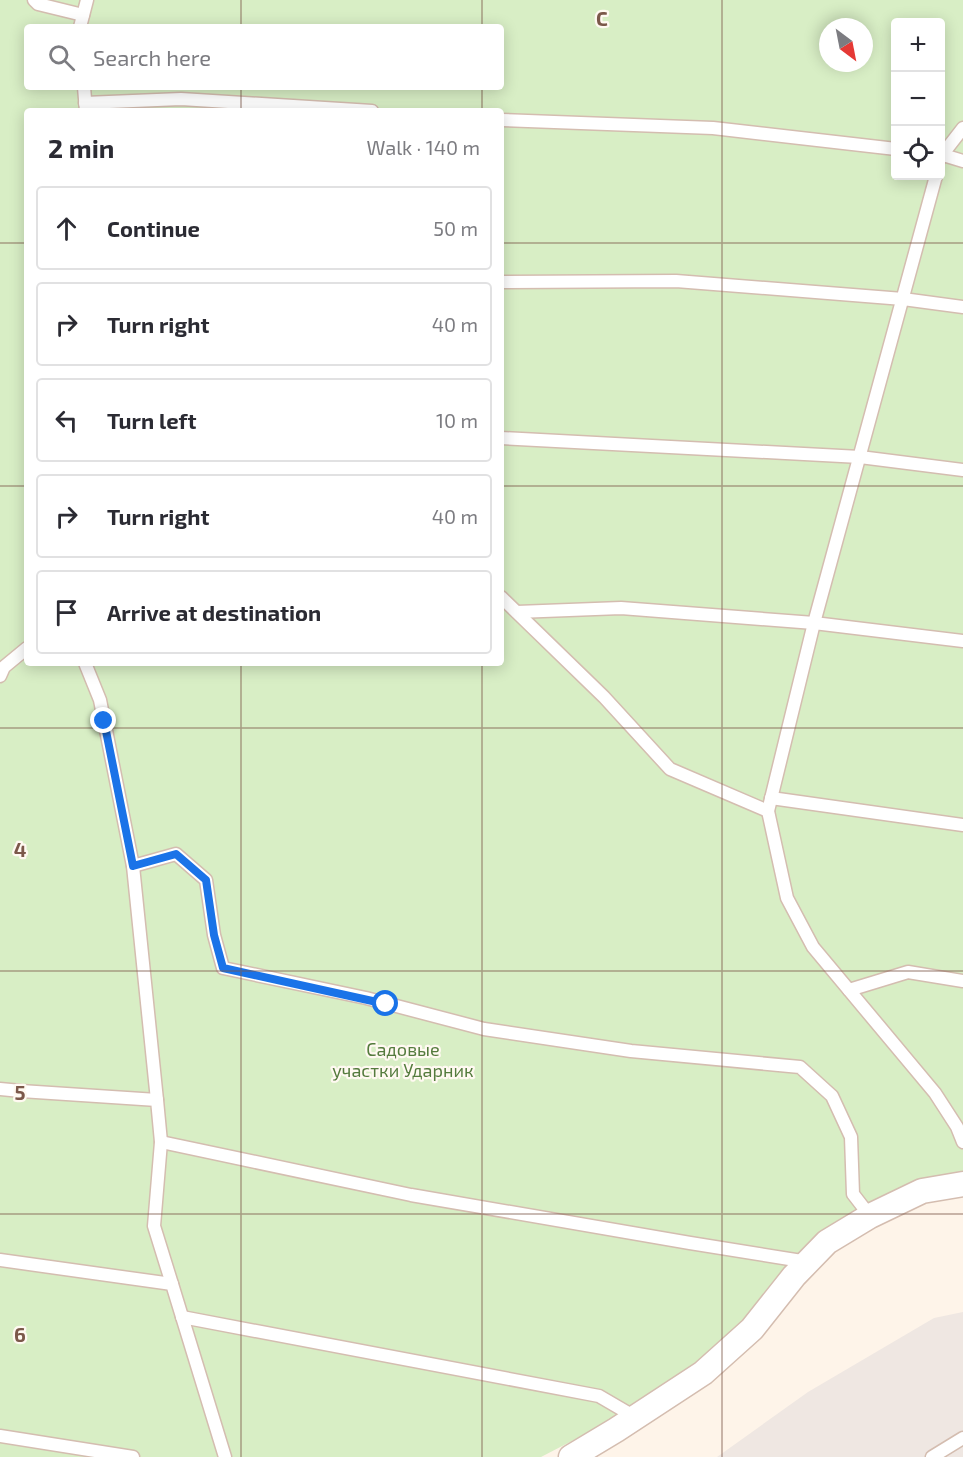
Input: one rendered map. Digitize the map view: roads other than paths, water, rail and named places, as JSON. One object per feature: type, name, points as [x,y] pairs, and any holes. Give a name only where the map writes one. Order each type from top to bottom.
[{"type":"street","points":[[571,1457],[703,1373],[752,1329],[794,1276],[827,1242],[870,1216],[922,1191],[963,1184]]},
{"type":"lane","points":[[34,0],[38,4],[82,21],[87,0]]},
{"type":"lane","points":[[84,90],[85,107],[181,99],[324,108]]},
{"type":"lane","points":[[504,120],[713,128],[891,148]]},
{"type":"lane","points":[[945,151],[963,128]]},
{"type":"lane","points":[[945,157],[963,161]]},
{"type":"lane","points":[[935,180],[814,623],[768,811],[787,898],[813,947],[935,1093],[957,1127],[963,1142]]},
{"type":"lane","points":[[504,282],[676,281],[903,299],[963,307]]},
{"type":"lane","points":[[504,438],[860,457],[963,470]]},
{"type":"lane","points":[[504,600],[604,697],[670,769],[768,811]]},
{"type":"lane","points":[[517,612],[621,608],[814,623],[963,641]]},
{"type":"lane","points":[[0,676],[4,667],[24,650]]},
{"type":"lane","points":[[87,666],[100,700],[133,866],[161,1142],[154,1226],[225,1457]]},
{"type":"lane","points":[[771,798],[963,825]]},
{"type":"lane","points":[[133,866],[176,854],[206,880],[214,935],[223,968],[366,999],[484,1029],[631,1051],[800,1067],[832,1096],[851,1137],[853,1194],[870,1216]]},
{"type":"lane","points":[[849,990],[908,972],[963,981]]},
{"type":"lane","points":[[0,1089],[157,1100]]},
{"type":"lane","points":[[161,1142],[411,1195],[808,1262]]},
{"type":"lane","points":[[0,1260],[172,1284]]},
{"type":"lane","points":[[182,1317],[599,1396],[635,1417]]},
{"type":"lane","points":[[0,1436],[134,1457]]},
{"type":"lane","points":[[932,1457],[963,1438]]},
{"type":"park label","name":"Садовые участки Ударник","points":[[403,1060]]}]
